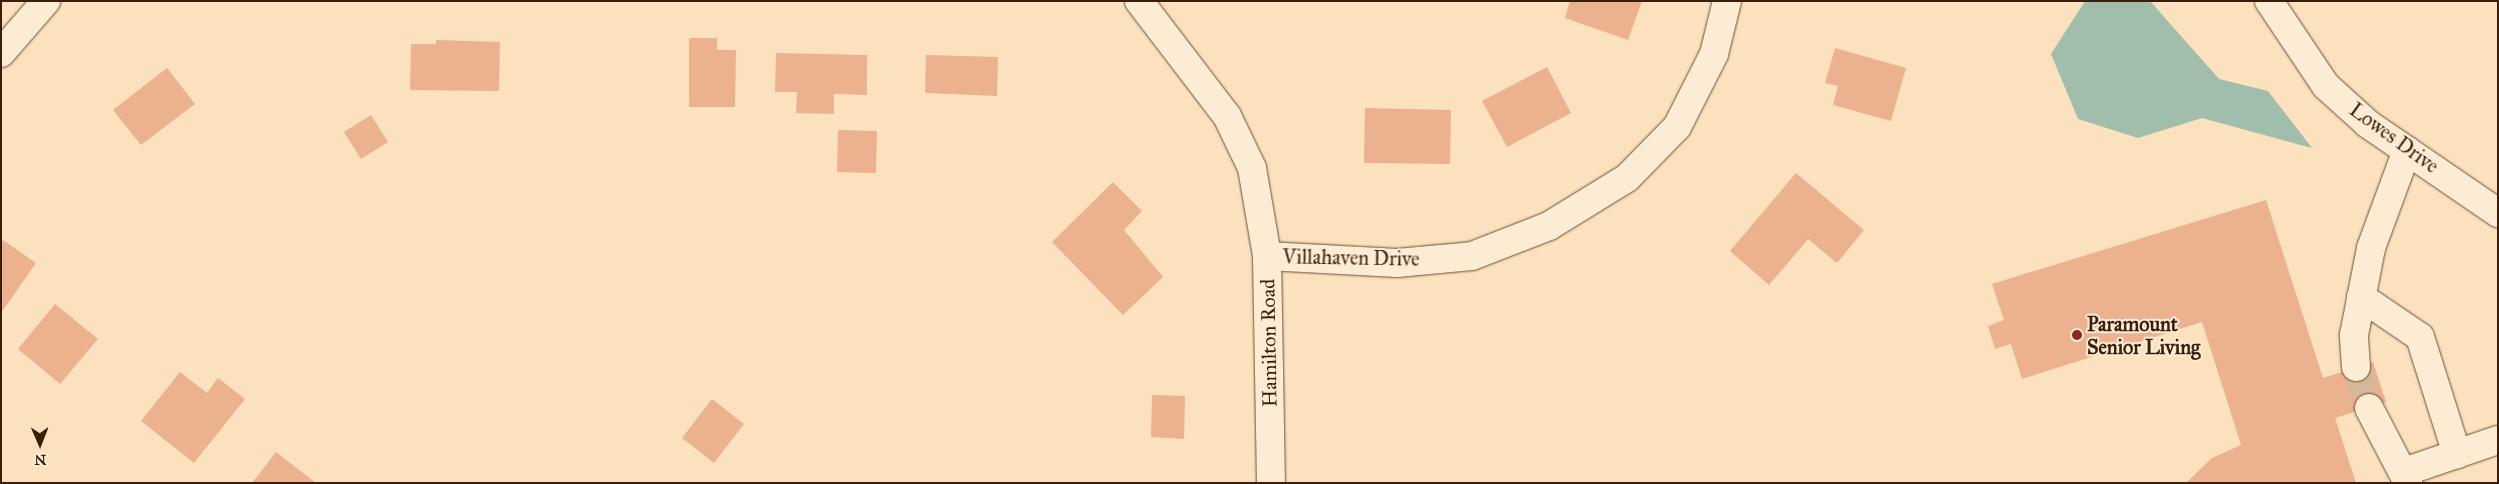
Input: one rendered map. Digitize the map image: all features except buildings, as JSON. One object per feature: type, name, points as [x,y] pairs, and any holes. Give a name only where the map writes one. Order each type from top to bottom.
[{"type":"street","points":[[1,53],[46,1]]},
{"type":"street","name":"Hamilton Road","points":[[1139,1],[1227,116],[1252,168],[1267,256],[1271,483]]},
{"type":"street","name":"Villahaven Drive","points":[[1267,256],[1397,263],[1472,256],[1549,226],[1627,178],[1677,127],[1714,54],[1727,1]]},
{"type":"street","name":"Lowes Drive","points":[[2269,1],[2326,86],[2368,124],[2498,213]]},
{"type":"street","points":[[2356,367],[2354,335],[2371,248],[2407,150]]},
{"type":"street","points":[[2361,297],[2420,337],[2457,454]]},
{"type":"street","points":[[2369,408],[2406,478],[2457,454],[2498,440]]},
{"type":"shaded area","points":[[2085,1],[2150,1],[2219,79],[2268,91],[2312,148],[2202,118],[2138,138],[2078,119],[2051,54]]},
{"type":"tunnel","points":[[2356,367],[2369,408]]},
{"type":"place","name":"Paramount Senior Living","points":[[2077,335]]}]
